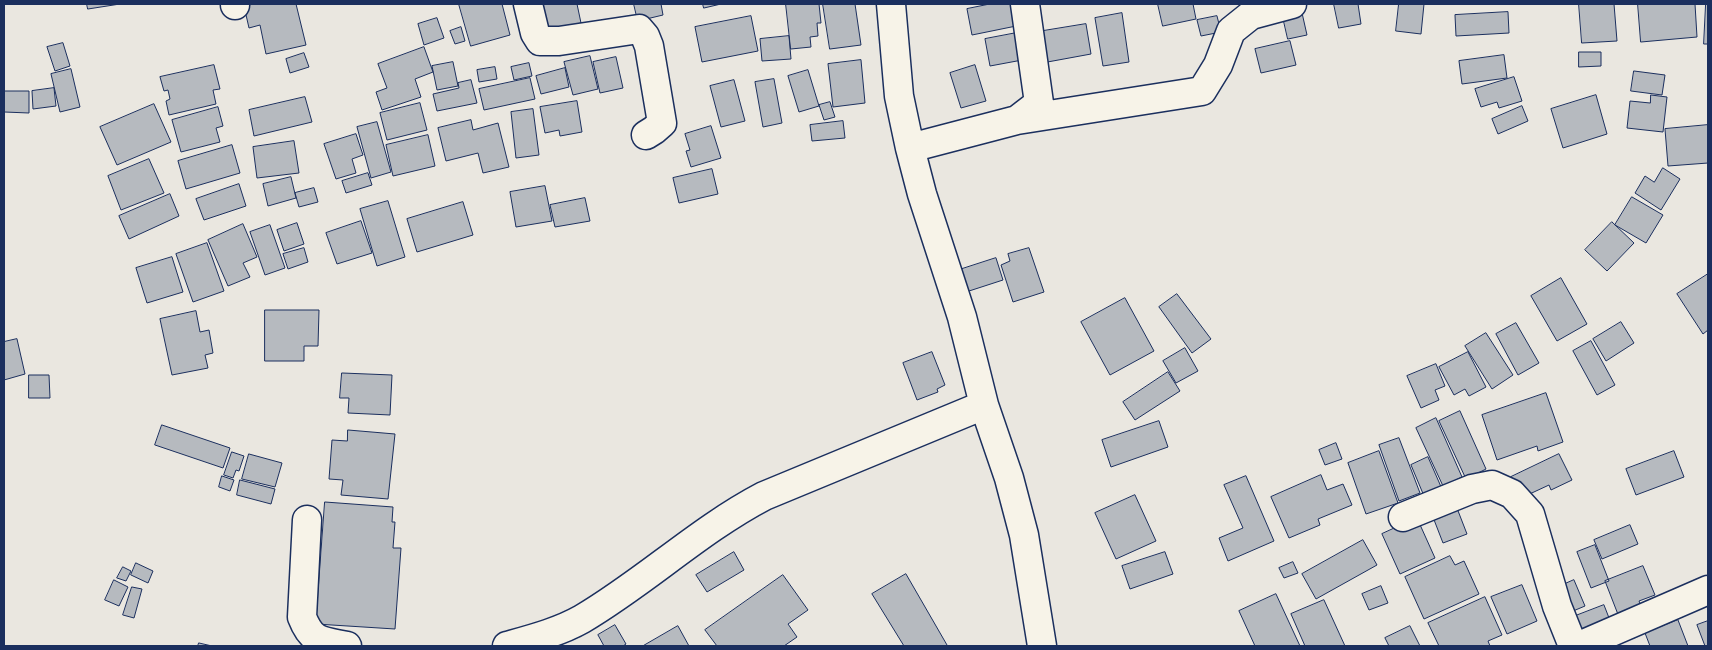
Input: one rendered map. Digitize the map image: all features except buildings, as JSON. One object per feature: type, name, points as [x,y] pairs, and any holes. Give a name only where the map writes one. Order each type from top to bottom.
[{"type":"street","points":[[528,4],[535,34],[540,41],[560,41],[639,29],[645,36],[648,46],[662,123],[646,134]]},
{"type":"street","points":[[891,4],[899,96],[910,148],[922,194],[962,317],[984,405],[1009,478],[1024,536],[1042,646]]},
{"type":"street","points":[[1017,120],[1039,103],[1025,4]]},
{"type":"street","points":[[910,148],[1017,120],[1202,91],[1218,64],[1231,31],[1251,15],[1292,4]]},
{"type":"street","points":[[507,646],[560,630],[582,619],[632,586],[736,511],[764,496],[984,405]]},
{"type":"street","points":[[1403,517],[1472,489],[1492,485],[1512,494],[1530,514],[1557,606],[1573,646]]},
{"type":"street","points":[[307,520],[302,617],[306,628],[312,636],[347,646]]},
{"type":"street","points":[[1579,646],[1708,590]]}]
